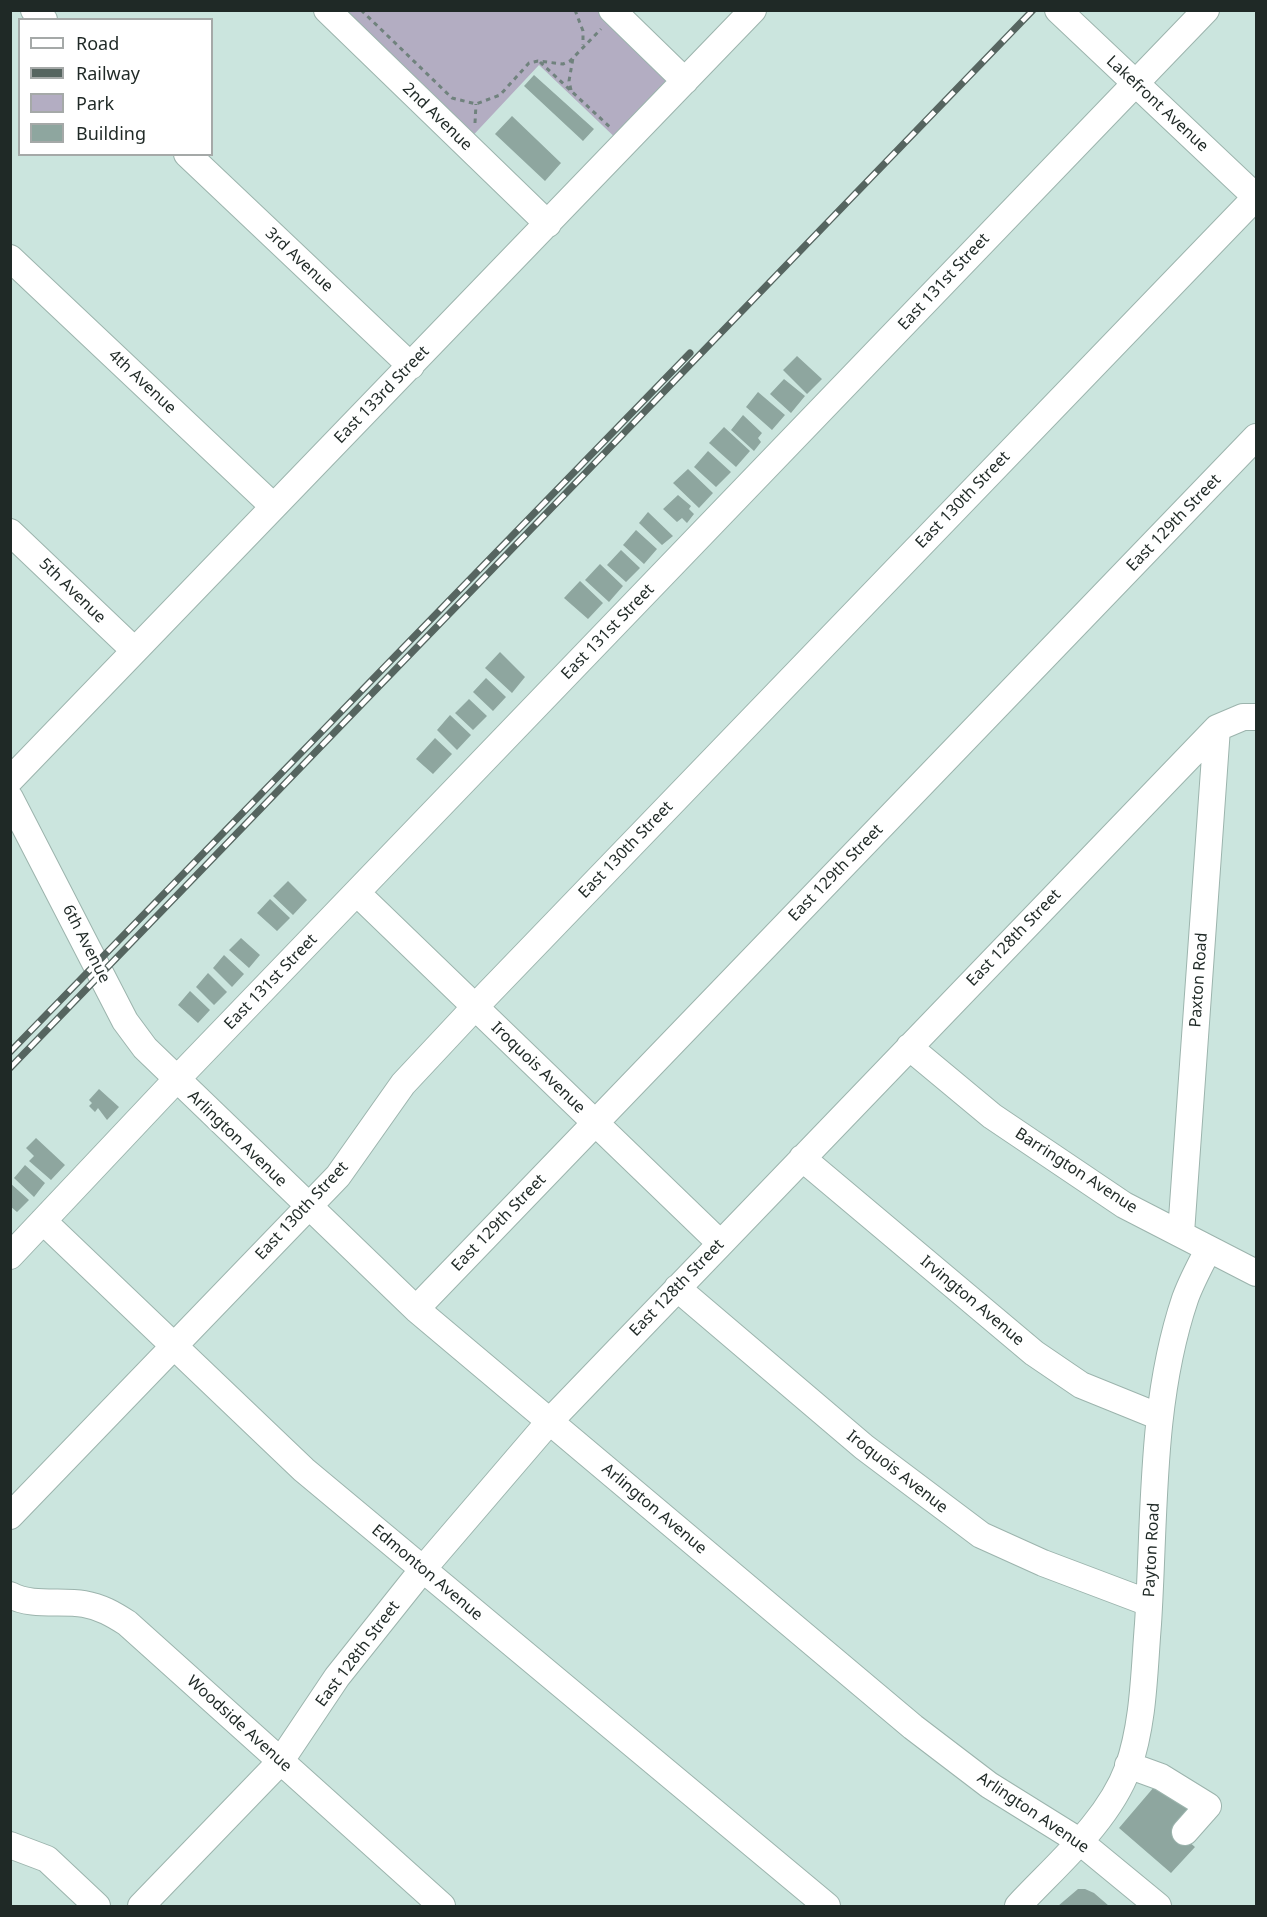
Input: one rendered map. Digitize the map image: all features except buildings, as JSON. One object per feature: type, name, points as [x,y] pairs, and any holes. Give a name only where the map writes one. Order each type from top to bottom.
[{"type":"street","name":"2nd Avenue","points":[[327,10],[548,224]]},
{"type":"street","name":"East 133rd Street","points":[[10,780],[753,10]]},
{"type":"street","name":"Lakefront Avenue","points":[[1058,10],[1256,197]]},
{"type":"street","name":"East 131st Street","points":[[10,1256],[176,1080],[1206,10]]},
{"type":"street","points":[[610,16],[686,81]]},
{"type":"street","name":"3rd Avenue","points":[[189,156],[411,366]]},
{"type":"street","name":"East 130th Street","points":[[10,1516],[338,1176],[403,1084],[475,1006],[1256,197]]},
{"type":"street","name":"4th Avenue","points":[[10,258],[273,506]]},
{"type":"street","name":"East 129th Street","points":[[416,1309],[1257,437]]},
{"type":"street","name":"5th Avenue","points":[[10,532],[134,650]]},
{"type":"street","name":"East 128th Street","points":[[141,1906],[280,1762],[337,1677],[423,1569],[549,1422],[1217,728],[1243,717],[1257,717]]},
{"type":"street","name":"Paxton Road","points":[[1181,1233],[1217,728]]},
{"type":"street","name":"6th Avenue","points":[[10,798],[126,1021],[144,1048],[176,1080]]},
{"type":"street","name":"Iroquois Avenue","points":[[357,893],[720,1243]]},
{"type":"street","name":"Barrington Avenue","points":[[909,1047],[992,1116],[1124,1206],[1257,1273]]},
{"type":"street","name":"Arlington Avenue","points":[[176,1080],[416,1309],[549,1422],[913,1727],[989,1785],[1079,1841],[1158,1906]]},
{"type":"street","name":"Irvington Avenue","points":[[802,1158],[1034,1353],[1081,1385],[1160,1417]]},
{"type":"street","name":"Edmonton Avenue","points":[[43,1221],[176,1345],[304,1470],[827,1906]]},
{"type":"street","name":"Payton Road","points":[[1018,1906],[1079,1841],[1108,1805],[1128,1765],[1139,1725],[1160,1417],[1171,1352],[1185,1298],[1208,1250]]},
{"type":"street","name":"Iroquois Avenue","points":[[677,1288],[864,1447],[981,1535],[1043,1563],[1149,1603]]},
{"type":"street","name":"Woodside Avenue","points":[[10,1595],[36,1601],[82,1604],[106,1610],[127,1623],[442,1906]]},
{"type":"street","points":[[1128,1765],[1161,1777],[1208,1806],[1185,1832]]},
{"type":"street","points":[[10,1845],[47,1859],[97,1906]]},
{"type":"path","points":[[362,10],[452,98],[476,104],[500,95],[523,67],[538,61],[563,64],[573,58],[610,16]]},
{"type":"path","points":[[575,10],[583,31],[583,47]]},
{"type":"path","points":[[572,92],[570,81],[573,58]]},
{"type":"path","points":[[538,61],[615,133]]},
{"type":"path","points":[[475,130],[476,104]]},
{"type":"green space","points":[[327,11],[612,11],[685,81],[623,145],[539,65],[465,144]]},
{"type":"railway","points":[[10,1068],[1033,10]]},
{"type":"railway","points":[[10,1052],[690,353]]}]
